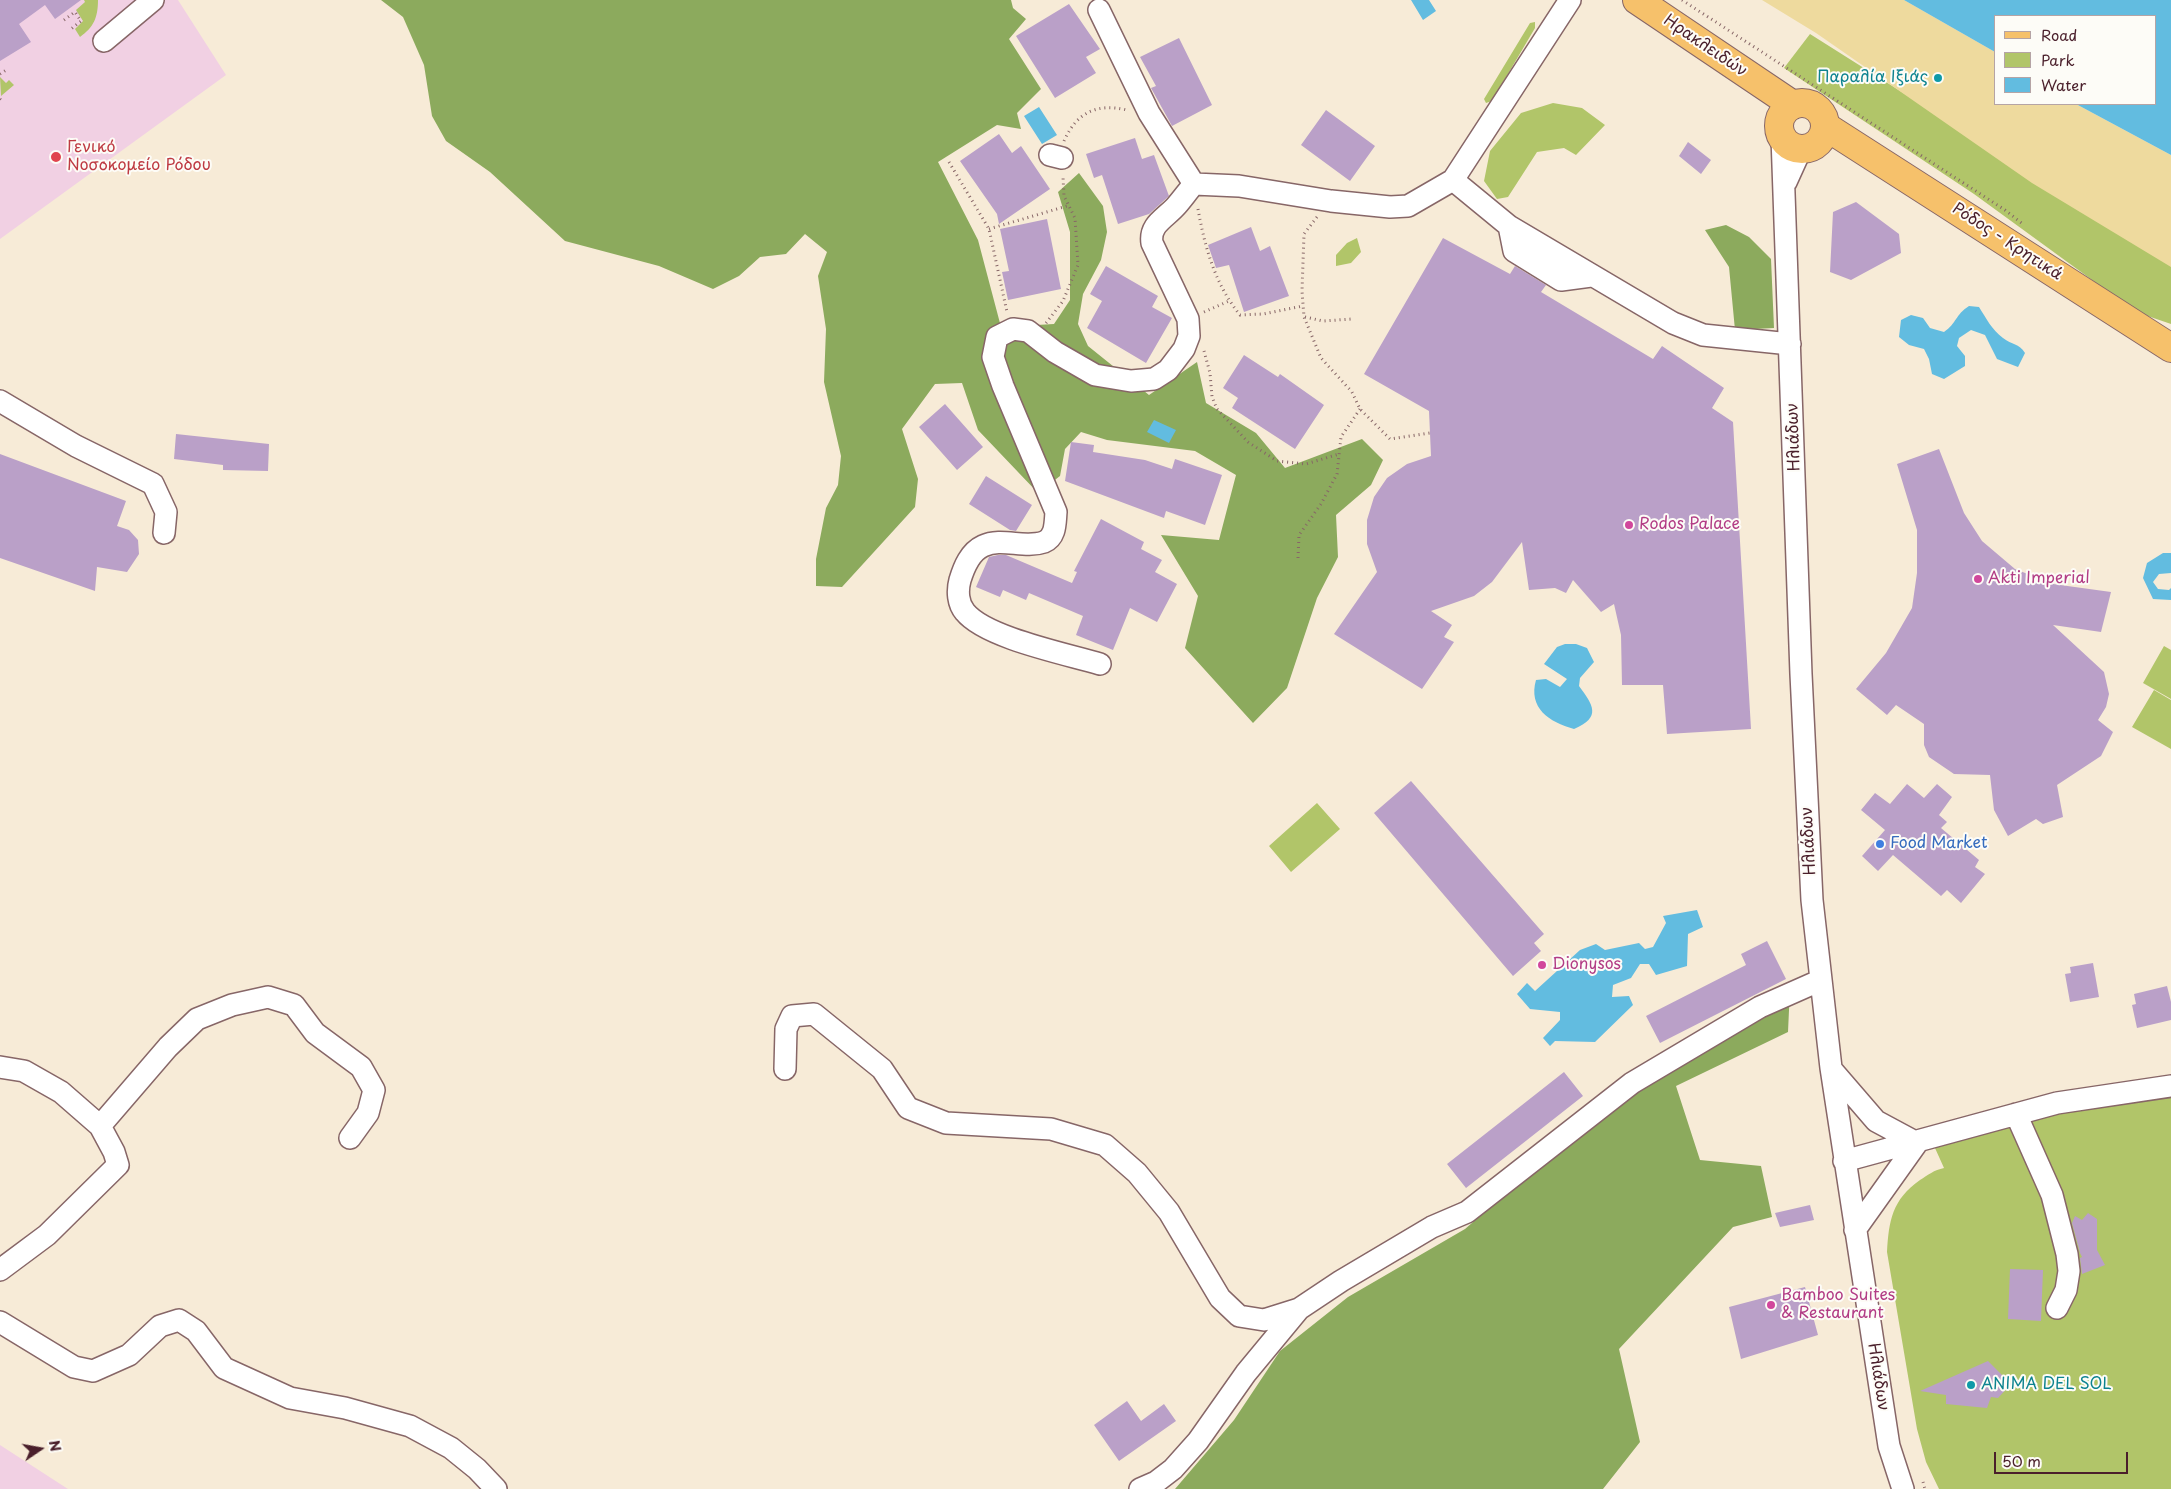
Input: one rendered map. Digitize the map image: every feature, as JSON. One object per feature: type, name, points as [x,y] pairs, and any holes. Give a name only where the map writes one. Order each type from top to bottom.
[{"type":"main road","name":"Ηρακλειδών","points":[[1637,0],[1803,125]]},
{"type":"main road","name":"Ρόδος - Κρητικά","points":[[1803,125],[2171,348]]},
{"type":"street","points":[[104,40],[153,0]]},
{"type":"street","points":[[1194,184],[1239,186],[1331,201],[1390,207],[1408,206],[1453,180],[1570,0]]},
{"type":"street","points":[[1099,10],[1149,113],[1194,184]]},
{"type":"street","name":"Ηλιάδων","points":[[1803,125],[1784,186],[1807,816],[1820,980],[1844,1161],[1889,1446],[1912,1485]]},
{"type":"street","points":[[1453,180],[1509,226],[1673,323],[1703,335],[1790,344]]},
{"type":"street","points":[[1100,664],[996,633],[966,614],[959,604],[959,584],[966,562],[982,546],[1000,542],[1025,544],[1045,542],[1055,531],[1056,512],[1002,386],[992,357],[997,337],[1026,330],[1078,367],[1095,375],[1131,381],[1154,379],[1168,370],[1184,349],[1189,328],[1152,243],[1150,234],[1156,224],[1175,207],[1194,184]]},
{"type":"street","points":[[0,401],[76,446],[152,484],[166,512],[164,533]]},
{"type":"street","points":[[1140,1489],[1156,1482],[1174,1469],[1198,1441],[1251,1366],[1299,1309],[1341,1281],[1432,1227],[1468,1212],[1632,1083],[1760,1007],[1820,980]]},
{"type":"street","points":[[100,1126],[168,1046],[197,1019],[232,1005],[268,997],[294,1004],[315,1033],[361,1067],[370,1082],[374,1090],[368,1113],[350,1138]]},
{"type":"street","points":[[785,1069],[786,1029],[792,1016],[814,1014],[882,1069],[908,1108],[946,1123],[1051,1129],[1105,1145],[1137,1173],[1169,1212],[1220,1298],[1239,1316],[1264,1320],[1299,1309]]},
{"type":"street","points":[[0,1068],[24,1071],[61,1092],[100,1126],[114,1152],[118,1166],[47,1235],[0,1270]]},
{"type":"street","points":[[1831,1068],[1876,1121],[1918,1143]]},
{"type":"street","points":[[1844,1161],[1918,1143],[2057,1103],[2171,1086]]},
{"type":"street","points":[[2016,1114],[2052,1195],[2067,1254],[2069,1271],[2066,1290],[2057,1308]]},
{"type":"street","points":[[1855,1230],[1918,1143]]},
{"type":"street","points":[[0,1322],[74,1367],[94,1372],[129,1355],[160,1326],[179,1320],[196,1331],[224,1368],[290,1398],[345,1408],[410,1426],[451,1448],[477,1469],[496,1489]]},
{"type":"path","points":[[1682,0],[2005,210],[2028,228]]},
{"type":"path","points":[[64,20],[75,12],[81,21],[71,28]]},
{"type":"path","points":[[0,74],[8,69]]},
{"type":"path","points":[[949,162],[989,229],[1004,302],[1026,330],[1051,313],[1063,301],[1078,265],[1075,218],[1072,210],[1067,206],[1056,157],[1069,131],[1080,117],[1090,110],[1112,106],[1139,114],[1149,113]]},
{"type":"path","points":[[1194,184],[1204,241],[1214,271],[1229,301],[1240,315],[1263,314],[1303,306]]},
{"type":"path","points":[[1331,201],[1304,234],[1304,317],[1321,358],[1352,392],[1360,409],[1390,439],[1430,434]]},
{"type":"path","points":[[989,229],[1067,206]]},
{"type":"path","points":[[1229,301],[1189,328],[1206,353],[1212,397],[1217,409],[1226,422],[1248,442],[1277,461],[1306,464],[1339,454]]},
{"type":"path","points":[[1304,317],[1323,321],[1352,319]]},
{"type":"path","points":[[1298,558],[1298,535],[1321,504],[1337,474],[1341,437],[1360,409]]},
{"type":"path","points":[[1912,1485],[1925,1489]]},
{"type":"shaded area","name":"Γενικό Νοσοκομείο Ρόδου","points":[[0,0],[178,0],[226,75],[0,239]]},
{"type":"shaded area","points":[[0,1445],[68,1489],[0,1489]]},
{"type":"green space","points":[[84,0],[98,0],[98,6],[92,25],[80,37],[75,29],[83,21],[76,10],[85,2]]},
{"type":"green space","points":[[381,0],[1011,0],[1013,8],[1026,19],[1009,39],[1041,89],[1017,113],[1021,129],[997,125],[938,162],[978,240],[1001,327],[1054,324],[1070,300],[1070,232],[1058,192],[1079,173],[1103,206],[1107,232],[1101,260],[1083,294],[1078,324],[1088,346],[1149,395],[1197,362],[1206,403],[1256,433],[1285,468],[1362,439],[1383,460],[1371,485],[1336,515],[1338,557],[1317,598],[1287,688],[1253,723],[1185,648],[1198,596],[1161,535],[1219,540],[1236,475],[1195,451],[1107,440],[1081,432],[1065,449],[1060,476],[1038,493],[978,430],[962,383],[935,384],[902,429],[918,479],[915,507],[842,587],[816,586],[816,559],[826,508],[838,485],[841,456],[824,382],[826,329],[818,276],[827,252],[805,234],[786,254],[760,257],[739,276],[713,289],[659,266],[565,241],[490,172],[446,141],[432,116],[424,65],[403,17]]},
{"type":"green space","points":[[1535,22],[1535,28],[1492,101],[1486,103],[1484,99],[1530,23]]},
{"type":"green space","points":[[1810,34],[2171,262],[2171,324],[2136,312],[1974,194],[1784,68]]},
{"type":"green space","points":[[0,77],[6,83],[9,80],[14,85],[1,96]]},
{"type":"green space","points":[[1553,103],[1582,108],[1605,125],[1576,155],[1564,148],[1537,152],[1508,197],[1497,199],[1484,181],[1490,151],[1521,113]]},
{"type":"green space","points":[[1726,225],[1749,237],[1771,259],[1774,328],[1735,330],[1729,267],[1705,230]]},
{"type":"green space","points":[[1357,238],[1361,252],[1351,263],[1336,266],[1336,255],[1347,243]]},
{"type":"green space","points":[[2164,646],[2171,650],[2171,699],[2143,683]]},
{"type":"green space","points":[[2154,690],[2171,700],[2171,749],[2132,727]]},
{"type":"green space","points":[[1317,803],[1340,829],[1291,872],[1269,846]]},
{"type":"green space","points":[[1790,988],[1788,1032],[1676,1086],[1700,1160],[1761,1166],[1772,1217],[1733,1227],[1619,1349],[1640,1442],[1603,1489],[1175,1489],[1234,1420],[1280,1351],[1348,1297],[1465,1229],[1627,1089]]},
{"type":"green space","points":[[2171,1093],[2171,1489],[1939,1489],[1926,1462],[1917,1429],[1887,1252],[1891,1220],[1898,1203],[1903,1195],[1920,1180],[1934,1171],[1944,1168],[1935,1148],[2037,1116]]},
{"type":"sand","name":"Παραλία Ιξιάς","points":[[1762,0],[1904,0],[1994,51],[1994,105],[2078,105],[2171,155],[2171,267],[2032,183],[1816,33]]},
{"type":"water","points":[[1411,0],[1429,0],[1436,11],[1423,20]]},
{"type":"water","points":[[1904,0],[2171,0],[2171,155],[2078,105],[2156,105],[2156,15],[1994,15],[1994,51]]},
{"type":"water","points":[[1039,107],[1057,135],[1042,144],[1024,116]]},
{"type":"water","points":[[1969,306],[1979,307],[1989,324],[1999,335],[2023,350],[2025,353],[2018,367],[1997,359],[1985,335],[1971,330],[1959,338],[1957,346],[1965,356],[1965,366],[1944,379],[1932,374],[1929,359],[1924,349],[1909,345],[1899,337],[1901,320],[1911,315],[1923,318],[1930,328],[1944,332]]},
{"type":"water","points":[[1154,420],[1176,430],[1169,443],[1147,432]]},
{"type":"water","points":[[2163,553],[2171,553],[2171,573],[2159,574],[2153,582],[2158,589],[2169,590],[2171,588],[2171,600],[2153,599],[2143,578],[2147,563]]},
{"type":"water","points":[[1565,644],[1576,644],[1587,648],[1594,662],[1580,678],[1579,686],[1591,705],[1592,715],[1589,720],[1574,729],[1549,718],[1538,706],[1534,690],[1536,680],[1546,679],[1560,687],[1567,679],[1544,664],[1557,647]]},
{"type":"water","points":[[1697,910],[1703,927],[1688,934],[1687,966],[1656,975],[1649,964],[1640,964],[1631,978],[1613,985],[1612,997],[1629,996],[1633,1005],[1595,1042],[1555,1041],[1550,1046],[1543,1038],[1560,1020],[1560,1012],[1530,1009],[1517,994],[1527,983],[1535,991],[1580,950],[1596,944],[1605,950],[1639,943],[1645,949],[1653,947],[1666,923],[1663,916]]},
{"type":"building","points":[[0,0],[81,0],[55,19],[45,5],[19,24],[31,42],[0,61]]},
{"type":"building","points":[[1069,4],[1100,49],[1086,57],[1096,73],[1055,98],[1016,36]]},
{"type":"building","points":[[1179,38],[1212,105],[1172,126],[1151,88],[1156,86],[1140,57]]},
{"type":"building","points":[[1326,110],[1375,146],[1350,181],[1301,145]]},
{"type":"building","points":[[999,134],[1012,153],[1021,146],[1050,189],[999,224],[997,214],[960,161]]},
{"type":"building","points":[[1135,138],[1142,159],[1154,155],[1169,196],[1149,214],[1118,224],[1102,175],[1094,178],[1086,154]]},
{"type":"building","points":[[1688,142],[1711,160],[1701,174],[1679,156]]},
{"type":"building","points":[[1856,202],[1899,234],[1901,253],[1851,280],[1830,272],[1833,212]]},
{"type":"building","points":[[1047,219],[1061,289],[1008,300],[1002,272],[1009,271],[1000,229]]},
{"type":"building","points":[[1251,227],[1260,251],[1270,246],[1289,296],[1244,312],[1229,265],[1216,268],[1208,245]]},
{"type":"building","name":"Rodos Palace","points":[[1443,238],[1510,274],[1515,266],[1546,285],[1541,292],[1653,359],[1662,346],[1724,388],[1712,408],[1733,422],[1751,729],[1667,734],[1663,685],[1622,685],[1621,635],[1614,604],[1601,612],[1573,580],[1566,593],[1555,588],[1529,590],[1522,542],[1492,582],[1474,596],[1431,611],[1452,625],[1444,637],[1454,642],[1422,689],[1334,634],[1377,572],[1367,544],[1367,520],[1374,497],[1387,478],[1407,464],[1431,456],[1429,411],[1364,374]]},
{"type":"building","points":[[1106,266],[1158,296],[1152,307],[1172,318],[1146,363],[1087,328],[1102,301],[1090,294]]},
{"type":"building","points":[[1244,355],[1278,377],[1280,374],[1324,405],[1295,449],[1232,408],[1238,398],[1223,388]]},
{"type":"building","points":[[945,404],[983,447],[957,470],[919,427]]},
{"type":"building","points":[[176,434],[269,444],[268,471],[223,470],[223,465],[174,459]]},
{"type":"building","points":[[1071,442],[1094,445],[1093,452],[1145,460],[1172,469],[1175,459],[1222,475],[1205,525],[1166,511],[1164,518],[1065,481]]},
{"type":"building","points":[[1939,449],[1964,513],[1982,541],[2015,569],[2053,584],[2111,592],[2101,632],[2053,625],[2104,672],[2109,694],[2106,707],[2098,720],[2113,732],[2101,756],[2057,785],[2063,817],[2043,824],[2036,819],[2008,836],[1994,810],[1990,775],[1954,774],[1929,757],[1924,745],[1924,724],[1896,705],[1887,715],[1856,689],[1886,653],[1912,608],[1917,573],[1917,530],[1897,464]]},
{"type":"building","points":[[0,454],[126,501],[117,526],[129,530],[138,540],[139,554],[127,572],[97,567],[95,591],[0,558]]},
{"type":"building","points":[[986,476],[1032,505],[1016,531],[1010,530],[969,504]]},
{"type":"building","points":[[1101,519],[1144,542],[1141,549],[1162,560],[1155,572],[1177,584],[1157,622],[1130,608],[1113,650],[1076,635],[1083,616],[1029,593],[1026,600],[1003,590],[1000,597],[976,587],[989,557],[998,555],[1006,555],[1072,583],[1077,572],[1074,571]]},
{"type":"building","points":[[1411,781],[1544,934],[1534,943],[1541,951],[1513,976],[1374,813]]},
{"type":"building","points":[[1907,784],[1924,798],[1937,784],[1952,797],[1939,815],[1947,822],[1941,828],[1979,860],[1975,867],[1985,874],[1961,903],[1947,890],[1941,896],[1893,855],[1878,871],[1862,856],[1885,830],[1861,810],[1875,793],[1890,804]]},
{"type":"building","points":[[1767,941],[1786,979],[1660,1043],[1646,1016],[1746,965],[1741,954]]},
{"type":"building","points":[[2093,963],[2099,997],[2070,1002],[2065,974],[2071,973],[2070,967]]},
{"type":"building","points":[[2167,986],[2171,1002],[2171,1020],[2137,1028],[2132,1005],[2136,1004],[2134,994]]},
{"type":"building","points":[[1564,1072],[1583,1096],[1466,1188],[1447,1164]]},
{"type":"building","points":[[1810,1205],[1814,1220],[1780,1227],[1775,1213]]},
{"type":"building","points":[[2088,1213],[2097,1219],[2097,1250],[2105,1265],[2082,1274],[2080,1258],[2082,1257],[2072,1223],[2075,1216],[2082,1220]]},
{"type":"building","points":[[2010,1269],[2043,1270],[2041,1321],[2008,1319]]},
{"type":"building","points":[[1805,1287],[1818,1335],[1741,1359],[1729,1307]]},
{"type":"building","name":"ANIMA DEL SOL","points":[[1988,1361],[2011,1384],[1998,1398],[1991,1397],[1987,1408],[1946,1404],[1946,1395],[1920,1391]]},
{"type":"building","points":[[1127,1401],[1141,1421],[1164,1404],[1176,1421],[1119,1461],[1094,1425]]},
{"type":"place","name":"Παραλία Ιξιάς","points":[[1938,78]]},
{"type":"place","name":"Γενικό Νοσοκομείο Ρόδου","points":[[56,157]]},
{"type":"place","name":"Rodos Palace","points":[[1629,525]]},
{"type":"place","name":"Akti Imperial","points":[[1978,579]]},
{"type":"place","name":"Food Market","points":[[1880,844]]},
{"type":"place","name":"Dionysos","points":[[1542,965]]},
{"type":"place","name":"Bamboo Suites & Restaurant","points":[[1771,1305]]},
{"type":"place","name":"ANIMA DEL SOL","points":[[1971,1385]]}]
